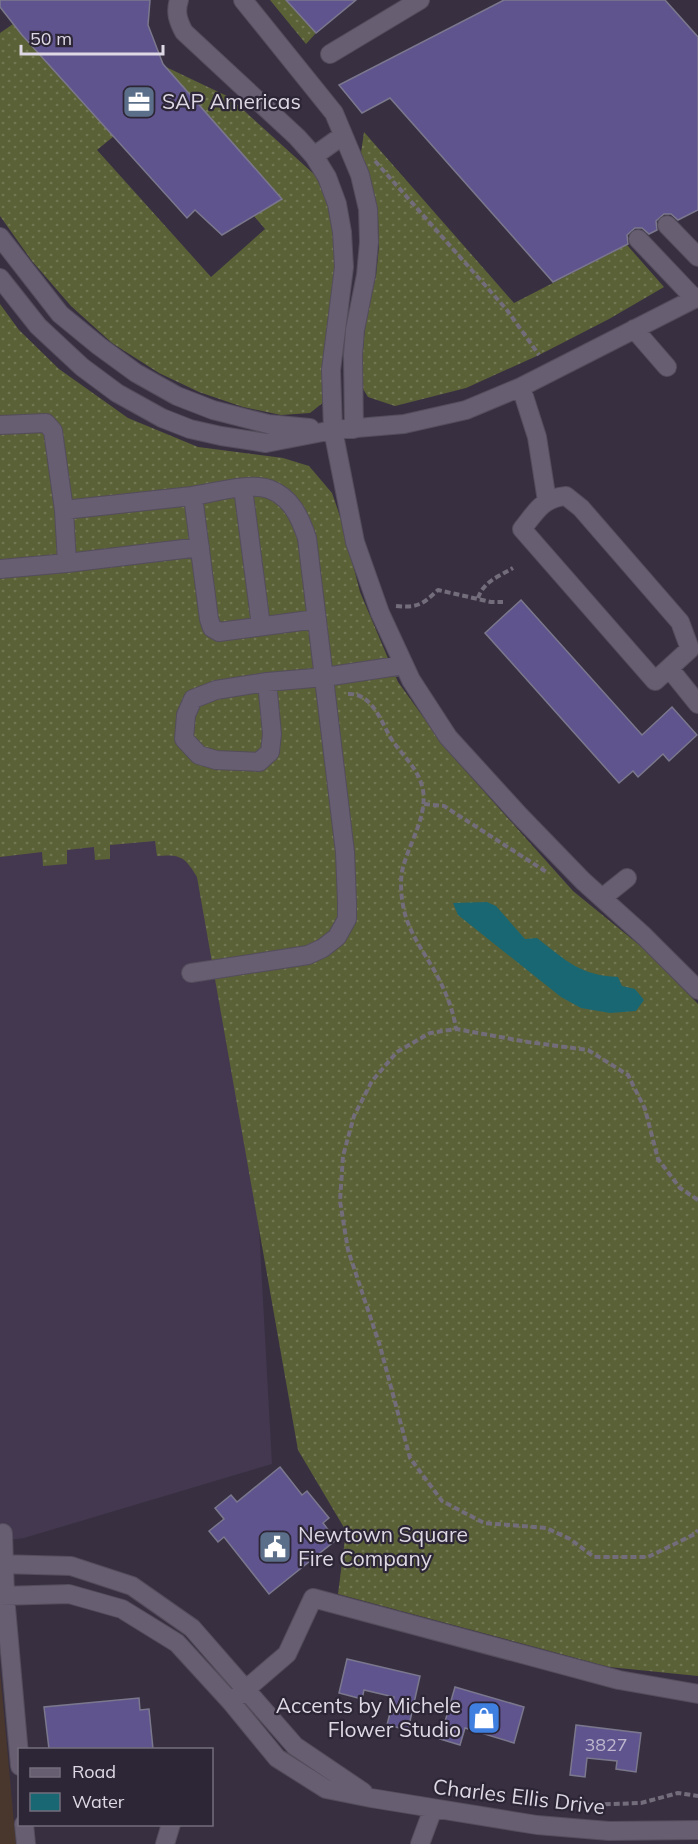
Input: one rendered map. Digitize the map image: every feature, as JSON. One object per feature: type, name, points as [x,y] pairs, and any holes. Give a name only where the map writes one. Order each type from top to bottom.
[{"type":"street","points":[[179,0],[178,22],[184,32],[297,137],[314,156],[327,177],[337,204],[342,232],[344,267],[331,370],[333,430],[355,542],[377,605],[411,680],[448,737],[583,881],[644,936],[698,990]]},
{"type":"street","points":[[243,0],[334,113],[360,175],[368,209],[369,231],[366,275],[353,347],[354,429]]},
{"type":"street","points":[[330,54],[420,0]]},
{"type":"street","points":[[314,156],[342,136]]},
{"type":"street","points":[[667,225],[698,257]]},
{"type":"street","points":[[0,237],[60,314],[99,346],[146,379],[177,396],[213,410],[267,424],[333,430],[404,424],[466,410],[521,387],[697,298],[638,239]]},
{"type":"street","points":[[0,278],[38,326],[82,367],[117,393],[162,418],[190,429],[266,443],[333,430]]},
{"type":"street","points":[[634,329],[667,367]]},
{"type":"street","points":[[521,387],[537,437],[547,501]]},
{"type":"street","points":[[0,425],[46,423],[53,431],[64,510],[67,563]]},
{"type":"street","points":[[64,510],[194,496],[243,488],[268,489],[288,502],[301,518],[307,538],[345,852],[347,920],[337,937],[323,948],[308,955],[191,974]]},
{"type":"street","points":[[243,488],[261,626]]},
{"type":"street","points":[[194,496],[212,628],[219,632],[317,619]]},
{"type":"street","points":[[566,496],[581,508],[680,622],[694,654],[669,668],[655,681],[522,529],[539,507],[552,497],[566,496]]},
{"type":"street","points":[[0,569],[200,547]]},
{"type":"street","points":[[267,682],[272,734],[270,752],[259,762],[216,760],[199,755],[184,739],[186,715],[192,699],[216,690],[267,682],[326,686],[404,664]]},
{"type":"street","points":[[669,668],[698,705]]},
{"type":"street","points":[[602,898],[627,878]]},
{"type":"street","points":[[3,1533],[3,1596],[18,1748]]},
{"type":"street","name":"Charles Ellis Drive","points":[[2,1564],[71,1566],[132,1587],[192,1628],[295,1746],[371,1798]]},
{"type":"street","name":"Charles Ellis Drive","points":[[3,1596],[69,1594],[122,1610],[177,1643],[231,1702],[277,1758],[326,1789],[609,1838],[698,1830]]},
{"type":"street","points":[[231,1702],[287,1654],[313,1598],[619,1680],[698,1694]]},
{"type":"street","points":[[420,1844],[433,1809]]},
{"type":"street","points":[[24,1826],[26,1844]]},
{"type":"path","points":[[374,159],[507,310],[538,355]]},
{"type":"path","points":[[478,598],[482,588],[490,581],[513,568]]},
{"type":"path","points":[[377,605],[413,608],[425,602],[438,590],[503,602]]},
{"type":"path","points":[[326,686],[365,698],[377,712],[390,737],[412,763],[423,788],[424,804],[403,866],[401,886],[404,912],[413,936],[435,971],[453,1011],[456,1029]]},
{"type":"path","points":[[424,804],[444,806],[553,877]]},
{"type":"path","points":[[698,1200],[680,1188],[658,1159],[645,1109],[628,1075],[588,1050],[456,1029],[430,1033],[397,1052],[372,1081],[354,1116],[343,1156],[340,1201],[348,1250],[380,1346],[410,1458],[442,1501],[484,1523],[546,1528],[570,1539],[594,1557],[648,1557],[695,1534],[698,1530]]},
{"type":"path","points":[[566,1809],[586,1805],[641,1803],[678,1792],[698,1796]]},
{"type":"shaded area","points":[[0,803],[179,818],[244,954],[272,1464],[24,1538],[0,1541]]},
{"type":"shaded area","points":[[0,1671],[16,1844],[0,1844]]},
{"type":"green space","points":[[270,0],[286,0],[316,33],[306,44]]},
{"type":"green space","points":[[13,24],[114,136],[97,150],[211,277],[265,229],[254,216],[282,199],[166,67],[229,97],[315,175],[332,207],[338,240],[325,401],[310,413],[281,415],[243,407],[199,392],[159,373],[112,343],[71,306],[32,261],[0,216],[0,33]]},
{"type":"green space","points":[[364,132],[514,303],[627,245],[664,287],[609,319],[539,355],[466,388],[395,406],[368,397],[360,384],[368,307],[376,276],[379,247],[378,215],[361,153]]},
{"type":"green space","points":[[0,304],[19,330],[59,369],[128,418],[198,447],[283,458],[309,466],[332,493],[360,592],[398,682],[447,750],[573,891],[643,948],[698,1004],[698,1676],[609,1667],[338,1594],[346,1531],[298,1450],[197,877],[182,858],[157,856],[155,841],[110,845],[110,859],[95,860],[94,847],[67,850],[67,864],[43,866],[42,852],[0,857]]},
{"type":"water","points":[[487,902],[496,906],[525,939],[537,938],[583,970],[618,977],[622,986],[635,989],[644,1000],[636,1011],[610,1013],[581,1008],[561,997],[458,915],[453,903]]},
{"type":"building","name":"SAP Americas","points":[[0,0],[150,0],[148,25],[163,64],[282,199],[222,235],[195,210],[187,218],[22,35],[0,7]]},
{"type":"building","name":"SAP Americas","points":[[286,0],[356,0],[316,33]]},
{"type":"building","points":[[504,0],[665,0],[698,37],[698,210],[678,220],[671,214],[664,214],[656,221],[657,230],[649,234],[642,228],[635,228],[627,235],[628,244],[553,282],[390,98],[362,113],[339,85]]},
{"type":"building","points":[[521,600],[642,735],[672,707],[697,735],[669,761],[663,754],[638,777],[633,771],[619,783],[485,633]]},
{"type":"building","points":[[280,1467],[302,1495],[307,1491],[329,1518],[323,1523],[336,1540],[269,1594],[224,1537],[218,1542],[209,1531],[224,1519],[215,1508],[231,1495],[237,1502]]},
{"type":"building","points":[[347,1659],[420,1676],[408,1730],[387,1725],[394,1697],[364,1690],[362,1699],[339,1693]]},
{"type":"building","name":"Accents by Michele Flower Studio","points":[[455,1687],[524,1707],[514,1743],[465,1728],[460,1745],[440,1739]]},
{"type":"building","points":[[139,1698],[140,1710],[149,1709],[153,1748],[49,1748],[44,1707]]},
{"type":"building","points":[[576,1725],[641,1733],[636,1772],[616,1769],[617,1761],[587,1758],[585,1777],[570,1775]]},
{"type":"place","name":"SAP Americas","points":[[139,102]]},
{"type":"place","name":"Newtown Square Fire Company","points":[[275,1547]]},
{"type":"place","name":"Accents by Michele Flower Studio","points":[[484,1718]]}]
